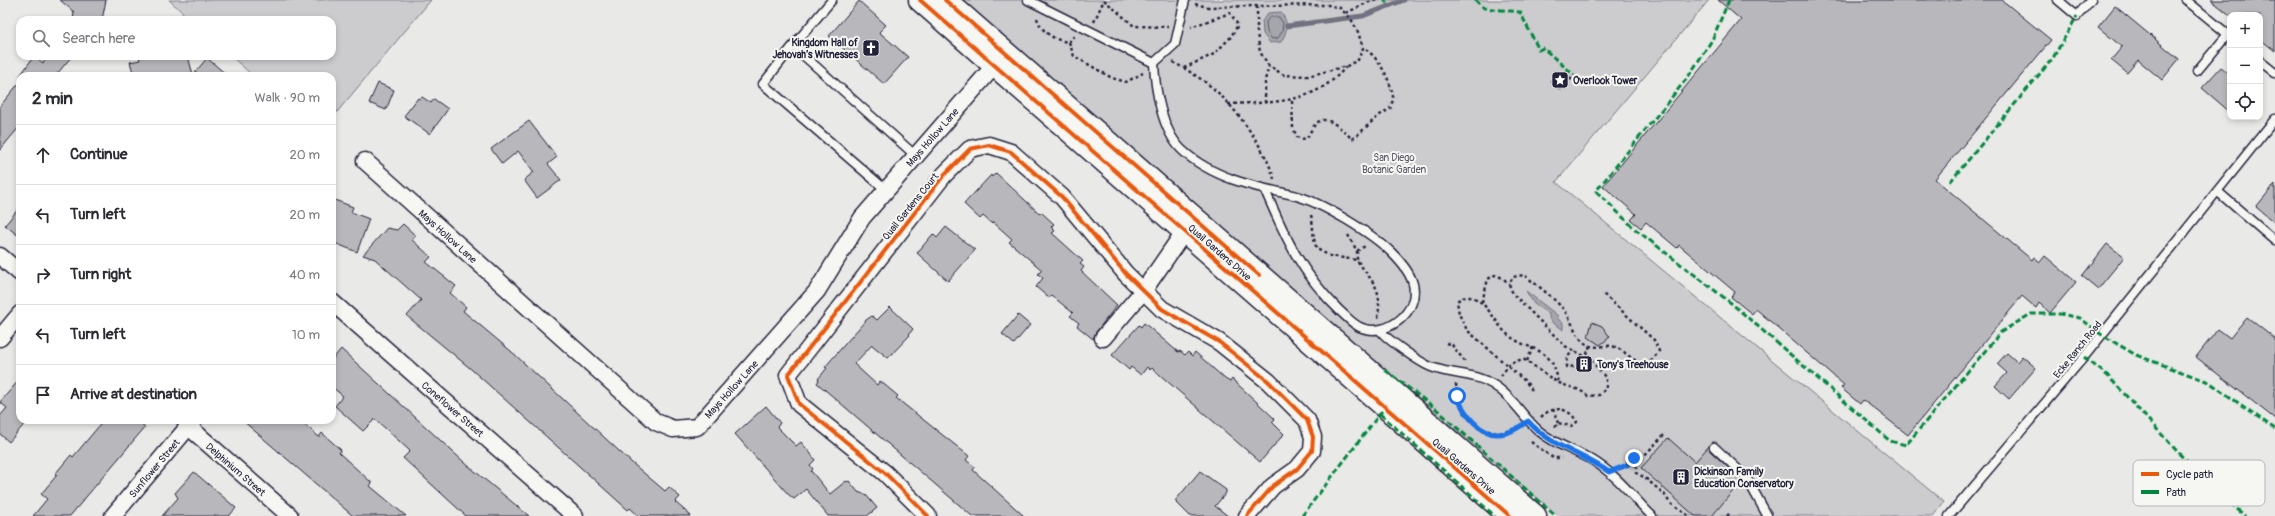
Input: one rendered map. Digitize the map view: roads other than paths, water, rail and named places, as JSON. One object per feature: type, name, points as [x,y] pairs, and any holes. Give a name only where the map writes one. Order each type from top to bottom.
[{"type":"main road","name":"Quail Gardens Drive","points":[[920,0],[1000,59],[1189,224],[1535,516]]},
{"type":"main road","name":"Quail Gardens Drive","points":[[945,0],[1000,59]]},
{"type":"main road","name":"Quail Gardens Drive","points":[[1189,224],[1510,516]]},
{"type":"street","name":"Mays Hollow Lane","points":[[365,161],[656,422],[673,429],[697,426],[817,292],[862,218],[1000,59]]},
{"type":"street","name":"Quail Gardens Court","points":[[928,516],[885,473],[799,404],[788,375],[944,175],[970,149],[989,144],[1011,152],[1062,197],[1126,274],[1162,309],[1219,342],[1268,381],[1307,420],[1313,437],[1312,451],[1297,469],[1273,486],[1247,516]]},
{"type":"street","points":[[1102,338],[1144,290],[1189,224]]},
{"type":"street","points":[[0,256],[16,270]]},
{"type":"street","name":"Coneflower Street","points":[[336,306],[575,516]]},
{"type":"street","points":[[0,338],[16,319]]},
{"type":"street","name":"Sunflower Street","points":[[113,516],[187,424]]},
{"type":"street","name":"Delphinium Street","points":[[191,424],[290,516]]},
{"type":"lane","points":[[832,0],[763,84],[886,190]]},
{"type":"lane","points":[[2058,0],[2077,16],[2091,0]]},
{"type":"lane","points":[[2186,0],[2227,33]]},
{"type":"lane","points":[[1030,1],[1154,63]]},
{"type":"lane","points":[[1154,63],[1175,44],[1188,1]]},
{"type":"lane","points":[[2197,71],[2227,37]]},
{"type":"lane","points":[[793,46],[916,156]]},
{"type":"lane","points":[[1154,63],[1154,82],[1159,102],[1169,131],[1182,150],[1202,164],[1236,181],[1265,190],[1294,196],[1323,206],[1343,218],[1391,252],[1406,269],[1413,285],[1412,302],[1402,318],[1390,327],[1380,330],[1368,331],[1358,327],[1320,291],[1298,262],[1265,190]]},
{"type":"lane","points":[[2263,63],[2275,73]]},
{"type":"lane","name":"Ecke Ranch Road","points":[[1949,516],[2084,357],[2275,119]]},
{"type":"lane","points":[[2217,191],[2275,241]]},
{"type":"lane","points":[[1380,330],[1386,339],[1403,348],[1426,365],[1434,368],[1474,375],[1495,385],[1540,433],[1566,449],[1591,460],[1609,472],[1652,516]]},
{"type":"lane","points":[[1714,447],[1746,477],[1767,515]]},
{"type":"water","points":[[1281,12],[1287,27],[1285,34],[1281,42],[1270,43],[1263,34],[1262,21],[1268,13]]},
{"type":"water","points":[[1526,291],[1557,315],[1558,319],[1563,323],[1563,330],[1551,322],[1549,314],[1534,304]]},
{"type":"waterway","points":[[1287,26],[1363,16],[1404,0]]},
{"type":"place","name":"Kingdom Hall of Jehovah’s Witnesses","points":[[871,48]]},
{"type":"place","name":"Overlook Tower","points":[[1560,80]]},
{"type":"place","name":"Tony's Treehouse","points":[[1584,364]]},
{"type":"place","name":"Dickinson Family Education Conservatory","points":[[1681,477]]},
{"type":"park label","name":"San Diego Botanic Garden","points":[[1394,162]]}]
